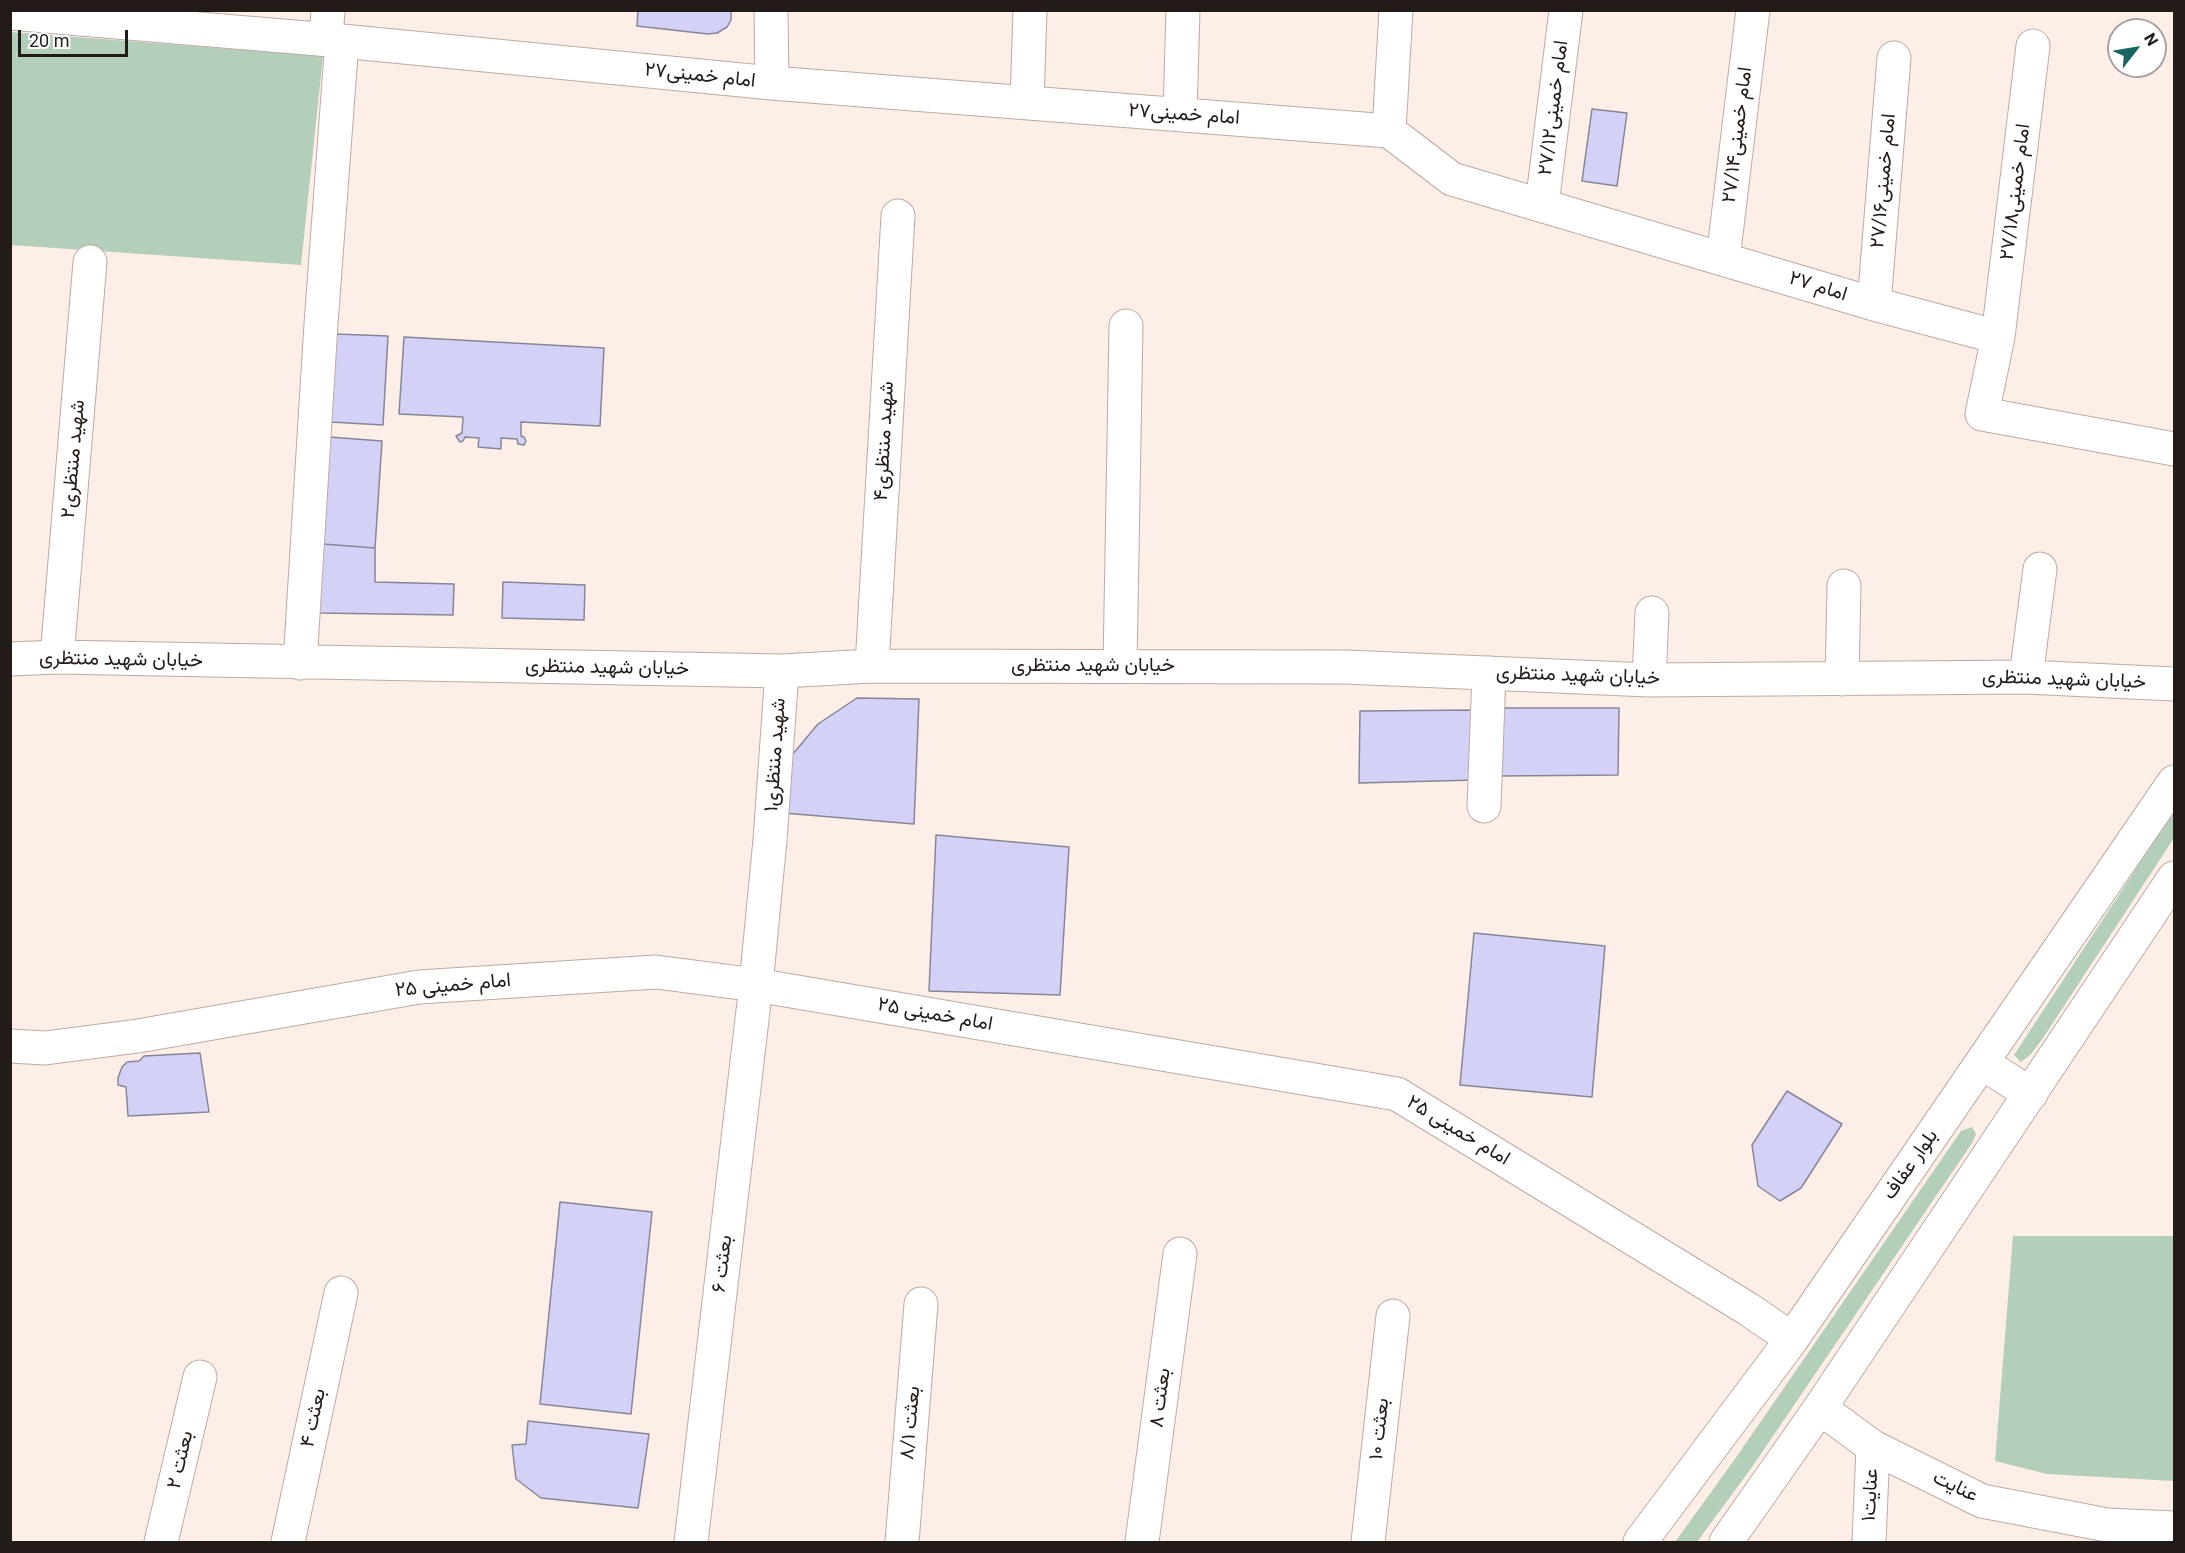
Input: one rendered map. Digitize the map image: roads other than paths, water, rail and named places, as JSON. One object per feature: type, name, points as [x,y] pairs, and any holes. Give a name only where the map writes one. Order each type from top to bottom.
[{"type":"street","points":[[771,10],[772,83]]},
{"type":"street","points":[[1027,103],[1030,10]]},
{"type":"street","points":[[1180,114],[1182,10]]},
{"type":"street","points":[[1389,130],[1396,10]]},
{"type":"street","name":"امام خمینی۲۷/۱۲","points":[[1542,205],[1566,10]]},
{"type":"street","name":"امام خمینی۲۷/۱۴","points":[[1723,259],[1753,10]]},
{"type":"street","name":"امام خمینی۲۷","points":[[10,13],[332,30],[772,83],[1389,130]]},
{"type":"street","points":[[300,663],[321,324],[332,30]]},
{"type":"street","name":"امام خمینی۲۷/۱۸","points":[[1998,338],[2033,46]]},
{"type":"street","name":"امام خمینی۲۷/۱۶","points":[[1874,304],[1894,58]]},
{"type":"street","name":"امام ۲۷","points":[[1389,130],[1452,179],[1874,304],[1998,338]]},
{"type":"street","name":"شهید منتظری۴","points":[[872,666],[898,216]]},
{"type":"street","name":"شهید منتظری۲","points":[[57,657],[90,262]]},
{"type":"street","points":[[1120,666],[1126,326]]},
{"type":"street","points":[[1998,338],[1983,414],[2175,449]]},
{"type":"street","points":[[2026,677],[2040,569]]},
{"type":"street","points":[[1842,679],[1844,586]]},
{"type":"street","points":[[1649,680],[1652,613]]},
{"type":"street","name":"خیابان شهید منتظری","points":[[10,659],[57,657],[782,671],[872,666],[1346,667],[1649,680],[2026,677],[2175,684]]},
{"type":"street","name":"شهید منتظری۱","points":[[756,985],[770,840],[782,671]]},
{"type":"street","points":[[1484,806],[1489,673]]},
{"type":"street","name":"بلوار عفاف","points":[[1640,1542],[1792,1339],[2175,782]]},
{"type":"street","points":[[1726,1542],[1820,1408],[2175,878]]},
{"type":"street","name":"امام خمینی ۲۵","points":[[10,1046],[45,1048],[138,1036],[419,987],[656,972],[756,985],[1397,1094],[1738,1303],[1792,1339]]},
{"type":"street","name":"بعثت ۶","points":[[691,1542],[756,985]]},
{"type":"street","points":[[1982,1063],[2031,1094]]},
{"type":"street","name":"بعثت ۸","points":[[1142,1542],[1180,1254]]},
{"type":"street","name":"بعثت ۴","points":[[288,1542],[341,1293]]},
{"type":"street","name":"بعثت ۸/۱","points":[[902,1542],[921,1304]]},
{"type":"street","name":"بعثت ۱۰","points":[[1368,1542],[1393,1316]]},
{"type":"street","name":"بعثت ۲","points":[[161,1542],[200,1377]]},
{"type":"street","name":"عنایت","points":[[1820,1408],[1873,1447],[1982,1501],[2107,1534],[2175,1528]]},
{"type":"street","name":"عنایت۱","points":[[1869,1542],[1873,1447]]}]
